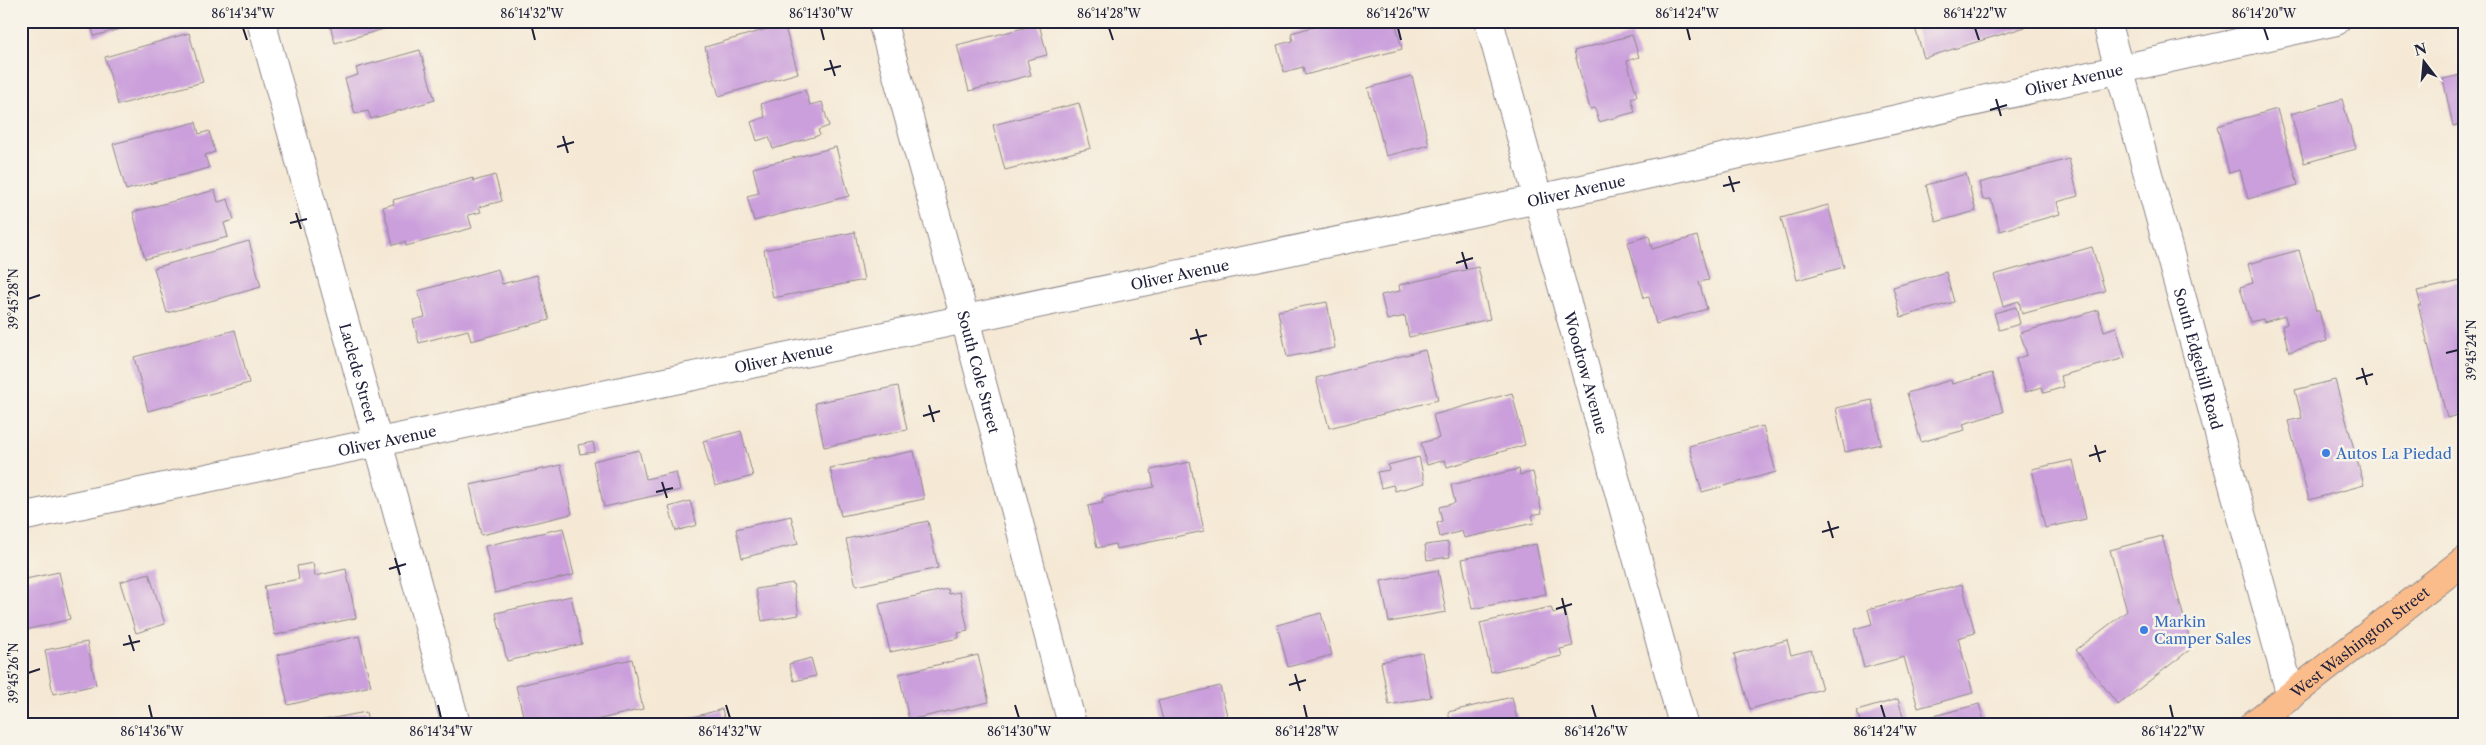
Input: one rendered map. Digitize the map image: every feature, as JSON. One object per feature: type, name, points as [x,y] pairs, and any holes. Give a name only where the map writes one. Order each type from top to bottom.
[{"type":"main road","name":"West Washington Street","points":[[2254,724],[2465,560]]},
{"type":"street","name":"Laclede Street","points":[[261,21],[456,724]]},
{"type":"street","name":"South Cole Street","points":[[882,21],[965,319],[1072,724]]},
{"type":"street","name":"Woodrow Avenue","points":[[1489,21],[1683,724]]},
{"type":"street","name":"South Edgehill Road","points":[[2106,21],[2291,696]]},
{"type":"street","name":"Oliver Avenue","points":[[21,516],[1538,199],[2336,21]]},
{"type":"building","points":[[90,21],[145,21],[145,22],[94,36]]},
{"type":"building","points":[[329,21],[408,21],[408,22],[335,43]]},
{"type":"building","points":[[729,21],[752,21],[752,22],[731,28]]},
{"type":"building","points":[[1335,21],[1395,21],[1402,49],[1305,75],[1303,67],[1284,72],[1277,45],[1293,41],[1291,33]]},
{"type":"building","points":[[1913,21],[2030,21],[2032,25],[1924,58]]},
{"type":"building","points":[[784,24],[798,73],[719,96],[705,47]]},
{"type":"building","points":[[1039,24],[1047,55],[1027,60],[1031,75],[969,91],[957,45]]},
{"type":"building","points":[[189,33],[203,82],[118,105],[105,57]]},
{"type":"building","points":[[1632,35],[1639,57],[1627,61],[1637,96],[1631,98],[1635,112],[1599,122],[1595,108],[1590,109],[1574,51]]},
{"type":"building","points":[[420,50],[435,100],[371,119],[368,111],[355,114],[345,79],[358,75],[356,68]]},
{"type":"building","points":[[2465,74],[2465,123],[2453,126],[2443,79]]},
{"type":"building","points":[[1412,76],[1429,145],[1386,156],[1368,88]]},
{"type":"building","points":[[805,90],[810,105],[822,102],[829,126],[818,130],[820,135],[773,149],[769,137],[757,141],[751,122],[765,117],[761,104]]},
{"type":"building","points":[[2342,99],[2356,149],[2304,163],[2291,114]]},
{"type":"building","points":[[1079,103],[1091,148],[1005,170],[993,125]]},
{"type":"building","points":[[2277,109],[2298,185],[2248,199],[2240,170],[2229,173],[2217,126]]},
{"type":"building","points":[[196,122],[199,134],[209,131],[215,152],[205,155],[209,168],[126,190],[113,144]]},
{"type":"building","points":[[836,147],[849,196],[754,221],[747,196],[759,193],[753,168]]},
{"type":"building","points":[[2069,159],[2078,196],[2057,202],[2060,214],[2000,231],[1991,199],[1983,200],[1979,183]]},
{"type":"building","points":[[1966,174],[1976,211],[1936,222],[1926,185]]},
{"type":"building","points":[[495,175],[502,201],[479,207],[481,212],[468,215],[472,228],[406,246],[405,242],[393,245],[383,207],[394,204],[393,200],[473,178],[474,181]]},
{"type":"building","points":[[215,190],[218,202],[228,199],[234,220],[224,223],[228,237],[145,259],[133,212]]},
{"type":"building","points":[[1828,205],[1844,267],[1797,280],[1781,218]]},
{"type":"building","points":[[855,232],[864,280],[773,298],[764,250]]},
{"type":"building","points":[[1649,236],[1652,249],[1697,236],[1709,280],[1699,282],[1707,309],[1656,324],[1649,297],[1644,298],[1628,242]]},
{"type":"building","points":[[249,241],[261,287],[167,313],[154,268]]},
{"type":"building","points":[[2092,247],[2105,291],[2022,314],[2019,301],[2003,306],[1994,275]]},
{"type":"building","points":[[2299,250],[2316,311],[2319,311],[2327,341],[2289,352],[2282,326],[2287,324],[2285,316],[2264,322],[2263,319],[2250,322],[2240,287],[2253,283],[2248,264]]},
{"type":"building","points":[[1478,267],[1490,319],[1409,337],[1405,316],[1387,320],[1381,295],[1400,291],[1399,285]]},
{"type":"building","points":[[498,269],[502,284],[537,275],[549,320],[471,341],[468,330],[419,343],[413,320],[425,317],[418,291]]},
{"type":"building","points":[[1946,272],[1954,302],[1901,317],[1893,287]]},
{"type":"building","points":[[2465,280],[2465,413],[2447,418],[2418,305],[2421,305],[2417,291]]},
{"type":"building","points":[[1327,302],[1335,348],[1287,357],[1278,311]]},
{"type":"building","points":[[2016,307],[2020,324],[1999,330],[1994,313]]},
{"type":"building","points":[[2098,310],[2104,331],[2116,327],[2125,358],[2060,376],[2064,387],[2044,393],[2042,387],[2026,392],[2016,359],[2027,355],[2020,333]]},
{"type":"building","points":[[235,330],[249,383],[148,411],[134,357]]},
{"type":"building","points":[[1425,350],[1438,400],[1329,428],[1316,378]]},
{"type":"building","points":[[1992,373],[2003,412],[1963,424],[1965,430],[1921,442],[1907,393],[1951,380],[1952,384]]},
{"type":"building","name":"Autos La Piedad","points":[[2335,380],[2364,485],[2309,500],[2288,421],[2302,418],[2295,390]]},
{"type":"building","points":[[898,386],[907,430],[824,447],[815,403]]},
{"type":"building","points":[[1512,393],[1525,445],[1447,467],[1445,460],[1427,465],[1421,443],[1439,438],[1433,415]]},
{"type":"building","points":[[1872,400],[1881,444],[1845,452],[1836,408]]},
{"type":"building","points":[[1763,426],[1776,472],[1702,492],[1689,446]]},
{"type":"building","points":[[741,431],[753,476],[715,486],[703,441]]},
{"type":"building","points":[[593,442],[595,452],[580,454],[578,445]]},
{"type":"building","points":[[639,450],[646,479],[676,472],[680,490],[604,507],[593,461]]},
{"type":"building","points":[[914,451],[924,499],[841,516],[830,468]]},
{"type":"building","points":[[1419,457],[1425,483],[1395,491],[1393,485],[1381,488],[1377,472],[1389,470],[1388,465]]},
{"type":"building","points":[[2073,460],[2086,519],[2045,528],[2032,469]]},
{"type":"building","points":[[1190,462],[1204,531],[1116,549],[1115,544],[1097,548],[1088,506],[1103,503],[1102,498],[1154,487],[1151,470]]},
{"type":"building","points":[[561,465],[572,514],[481,535],[470,485]]},
{"type":"building","points":[[1519,469],[1520,475],[1533,472],[1542,513],[1532,515],[1534,523],[1464,538],[1462,531],[1440,537],[1437,523],[1442,521],[1439,507],[1455,503],[1451,485]]},
{"type":"building","points":[[690,501],[697,525],[676,531],[669,507]]},
{"type":"building","points":[[791,516],[798,544],[742,558],[736,529]]},
{"type":"building","points":[[928,521],[938,568],[856,586],[846,539]]},
{"type":"building","points":[[563,528],[574,575],[495,593],[485,546]]},
{"type":"building","name":"Markin Camper Sales","points":[[2162,536],[2192,648],[2118,705],[2076,650],[2127,611],[2110,550]]},
{"type":"building","points":[[1448,542],[1450,557],[1427,560],[1425,545]]},
{"type":"building","points":[[1536,544],[1546,594],[1472,609],[1462,559]]},
{"type":"building","points":[[313,563],[315,576],[346,569],[356,618],[275,635],[264,586],[299,579],[297,566]]},
{"type":"building","points":[[1438,570],[1446,612],[1389,622],[1381,581]]},
{"type":"building","points":[[59,572],[70,619],[26,630],[21,608],[21,580]]},
{"type":"building","points":[[149,573],[165,624],[136,633],[120,582]]},
{"type":"building","points":[[793,583],[799,615],[762,621],[756,589]]},
{"type":"building","points":[[1962,584],[1975,633],[1958,638],[1973,693],[1918,708],[1904,657],[1864,668],[1854,629],[1872,624],[1868,609]]},
{"type":"building","points":[[948,589],[949,594],[960,592],[968,631],[958,633],[959,638],[890,652],[879,604]]},
{"type":"building","points":[[571,596],[582,644],[507,661],[496,613]]},
{"type":"building","points":[[1551,607],[1553,613],[1565,610],[1573,646],[1560,649],[1562,656],[1491,672],[1480,623]]},
{"type":"building","points":[[1321,613],[1332,655],[1288,667],[1277,625]]},
{"type":"building","points":[[359,636],[371,686],[288,705],[277,655]]},
{"type":"building","points":[[1787,640],[1791,655],[1811,650],[1822,689],[1750,709],[1734,654]]},
{"type":"building","points":[[87,642],[96,685],[53,694],[45,650]]},
{"type":"building","points":[[1422,653],[1431,697],[1389,705],[1381,662]]},
{"type":"building","points":[[978,655],[989,702],[909,720],[899,674]]},
{"type":"building","points":[[811,658],[816,676],[794,681],[789,664]]},
{"type":"building","points":[[632,659],[643,709],[579,724],[525,724],[516,686]]},
{"type":"building","points":[[1220,686],[1229,724],[1164,724],[1158,701]]},
{"type":"building","points":[[1512,697],[1518,724],[1451,724],[1448,712]]},
{"type":"building","points":[[1898,699],[1905,724],[1861,724],[1857,711]]},
{"type":"building","points":[[1979,704],[1985,724],[1931,724],[1930,717]]},
{"type":"building","points":[[722,709],[726,724],[684,724],[683,720]]},
{"type":"building","points":[[366,712],[368,724],[308,724],[308,723]]},
{"type":"place","name":"Autos La Piedad","points":[[2326,453]]},
{"type":"place","name":"Markin Camper Sales","points":[[2144,630]]}]
